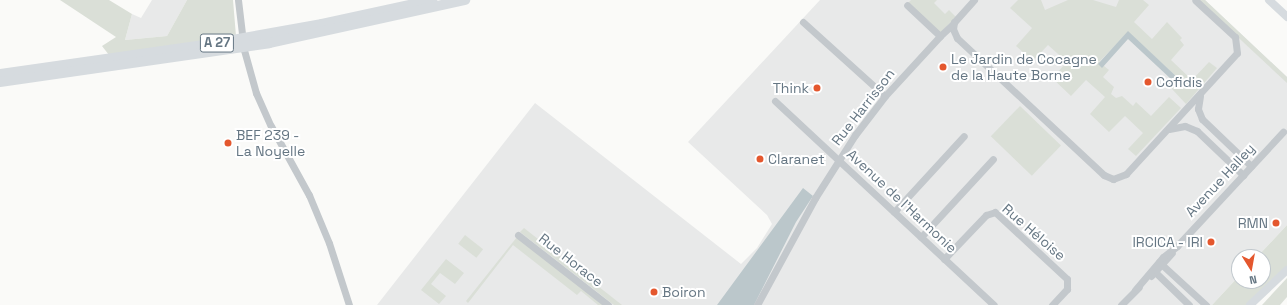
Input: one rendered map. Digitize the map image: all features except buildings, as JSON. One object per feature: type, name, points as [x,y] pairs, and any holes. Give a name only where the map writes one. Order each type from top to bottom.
[{"type":"highway","name":"A 27","points":[[0,74],[204,45],[337,21],[432,0]]},
{"type":"highway","name":"A 27","points":[[0,82],[269,43],[465,0]]},
{"type":"main road","points":[[1269,0],[1287,17]]},
{"type":"main road","points":[[1250,305],[1287,270]]},
{"type":"main road","points":[[1253,305],[1261,295]]},
{"type":"street","points":[[238,0],[247,63],[262,109],[303,184],[329,243],[349,305]]},
{"type":"street","name":"Rue Harrisson","points":[[758,305],[801,221],[839,160],[885,96],[974,0]]},
{"type":"street","points":[[953,24],[954,34],[959,40],[1108,178],[1116,180],[1123,177],[1201,95],[1236,55],[1238,47],[1235,37],[1195,0]]},
{"type":"street","points":[[907,5],[940,36]]},
{"type":"street","points":[[803,22],[885,96]]},
{"type":"street","points":[[1201,95],[1198,109],[1202,119],[1251,166]]},
{"type":"street","name":"Avenue de l'Harmonie","points":[[775,101],[994,305]]},
{"type":"street","points":[[1164,133],[1177,127],[1192,128],[1243,175]]},
{"type":"street","name":"Avenue Halley","points":[[1121,305],[1282,132]]},
{"type":"street","points":[[894,212],[964,136]]},
{"type":"street","points":[[1228,160],[1236,152]]},
{"type":"street","points":[[921,237],[993,159]]},
{"type":"street","name":"Rue Héloise","points":[[944,259],[984,217],[993,212],[1068,281],[1067,289],[1052,305]]},
{"type":"street","name":"Rue Horace","points":[[518,235],[608,305]]},
{"type":"street","points":[[1157,267],[1189,305]]},
{"type":"street","points":[[1157,267],[1206,305]]},
{"type":"street","points":[[1068,281],[1073,275]]},
{"type":"shaded area","points":[[60,0],[109,0],[132,14],[125,40],[167,36],[187,0],[233,0],[236,36],[109,55],[102,46],[116,37]]},
{"type":"shaded area","points":[[152,0],[187,0],[167,36],[125,40],[132,14],[141,18]]},
{"type":"shaded area","points":[[820,0],[1205,0],[1287,77],[1287,225],[1264,249],[1231,249],[1231,285],[1212,305],[377,305],[535,103],[741,264],[757,248],[772,224],[767,215],[688,142]]},
{"type":"shaded area","points":[[911,0],[937,0],[934,3],[945,14],[949,10],[956,17],[940,33],[908,3]]},
{"type":"shaded area","points":[[1018,0],[1041,0],[1045,10],[1068,0],[1093,0],[1116,7],[1119,0],[1143,0],[1149,5],[1134,22],[1152,39],[1167,22],[1182,38],[1180,40],[1184,45],[1171,60],[1192,80],[1209,62],[1217,68],[1186,104],[1171,88],[1179,79],[1128,32],[1099,62],[1109,70],[1103,77],[1114,87],[1111,94],[1116,98],[1122,96],[1133,106],[1136,102],[1151,116],[1169,97],[1181,108],[1136,156],[1128,149],[1143,133],[1125,116],[1109,132],[1090,114],[1105,97],[1086,80],[1071,96],[1052,78],[1067,62],[1048,45],[1033,61],[1016,46],[1032,28],[1010,8]]},
{"type":"shaded area","points":[[1198,0],[1205,0],[1287,77],[1287,83]]},
{"type":"shaded area","points":[[1128,31],[1179,79],[1171,88],[1166,86],[1172,80],[1128,39],[1102,68],[1098,64]]},
{"type":"shaded area","points":[[1020,106],[1061,146],[1032,176],[991,136]]},
{"type":"shaded area","points":[[803,188],[813,196],[796,222],[754,305],[717,305]]},
{"type":"shaded area","points":[[1287,225],[1287,266],[1271,282],[1271,249],[1264,249]]},
{"type":"shaded area","points":[[524,228],[622,305],[614,305],[520,232]]},
{"type":"shaded area","points":[[465,235],[483,249],[476,258],[458,244]]},
{"type":"shaded area","points":[[517,237],[604,305],[598,305],[581,291],[577,295],[513,245],[468,303],[466,301]]},
{"type":"shaded area","points":[[446,259],[464,273],[455,284],[440,273],[431,284],[446,296],[439,304],[421,290]]},
{"type":"shaded area","points":[[1287,278],[1287,297],[1280,305],[1262,305]]},
{"type":"shaded area","points":[[1231,285],[1231,289],[1263,289],[1247,305],[1212,305]]},
{"type":"place","name":"Le Jardin de Cocagne de la Haute Borne","points":[[943,67]]},
{"type":"place","name":"Cofidis","points":[[1148,82]]},
{"type":"place","name":"Think","points":[[817,88]]},
{"type":"place","name":"BEF 239 - La Noyelle","points":[[228,143]]},
{"type":"place","name":"Claranet","points":[[760,159]]},
{"type":"place","name":"RMN","points":[[1276,223]]},
{"type":"place","name":"IRCICA - IRI","points":[[1211,242]]},
{"type":"place","name":"Boiron","points":[[654,292]]}]
